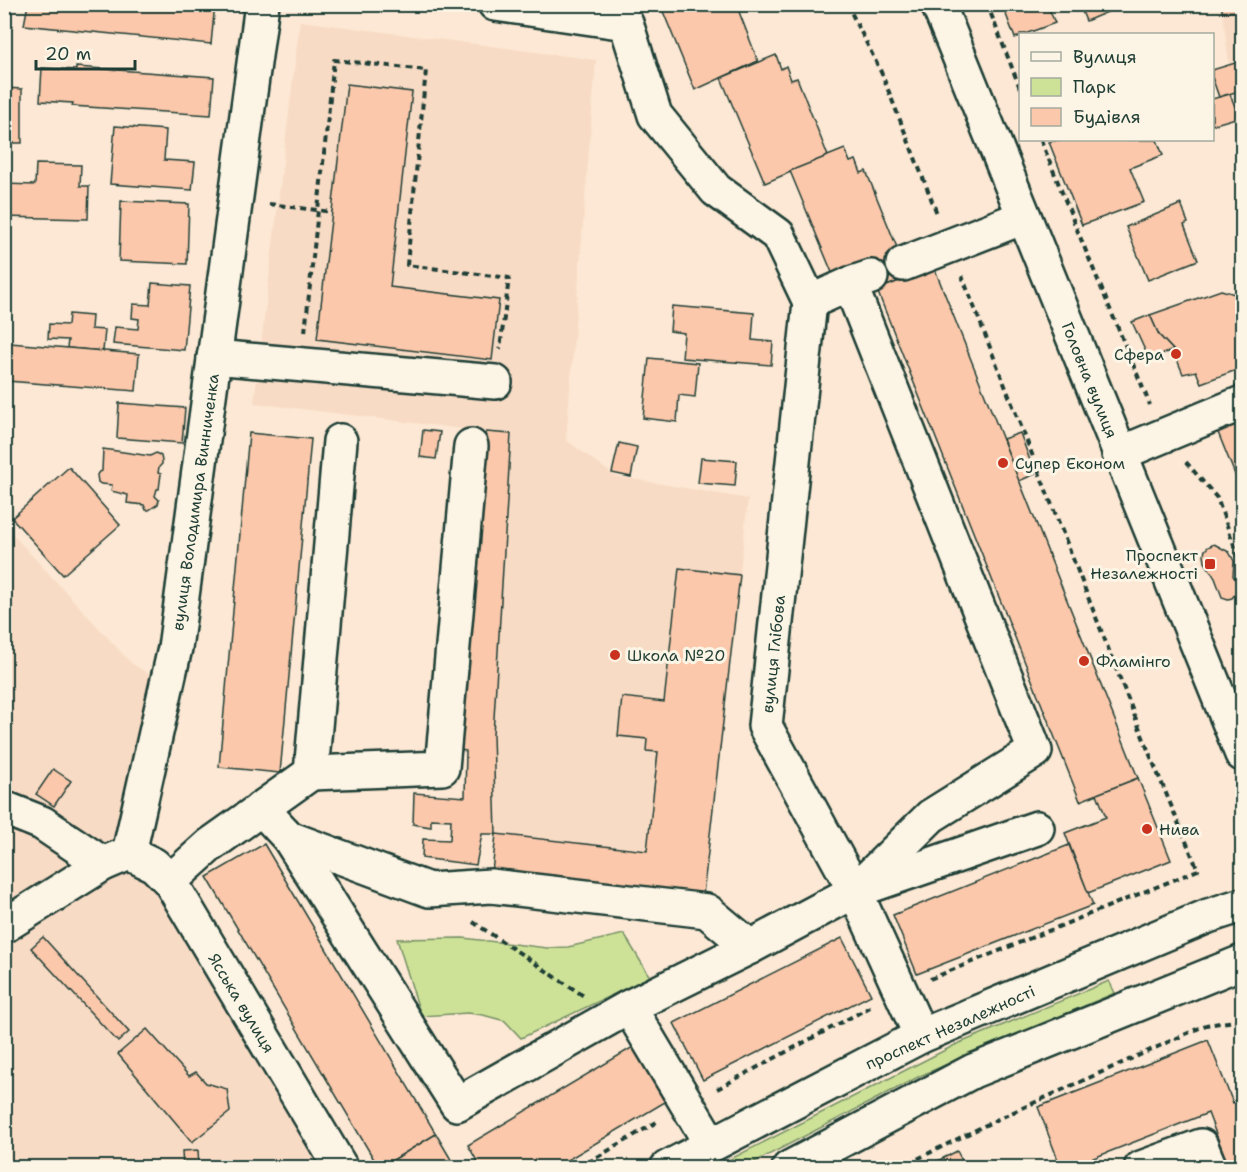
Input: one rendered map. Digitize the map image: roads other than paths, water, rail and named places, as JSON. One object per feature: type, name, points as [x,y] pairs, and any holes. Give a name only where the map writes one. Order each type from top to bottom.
[{"type":"main road","name":"вулиця Володимира Винниченка","points":[[116,859],[175,648],[262,4]]},
{"type":"main road","points":[[495,4],[629,14],[655,115],[717,190],[778,235],[810,302],[861,281],[1035,751],[932,816],[855,891]]},
{"type":"main road","name":"Головна вулиця","points":[[938,4],[1242,754]]},
{"type":"main road","points":[[903,264],[1024,217]]},
{"type":"main road","name":"вулиця Глібова","points":[[810,302],[765,726],[855,891],[921,1036]]},
{"type":"main road","points":[[214,357],[495,382]]},
{"type":"main road","points":[[1119,454],[1242,403]]},
{"type":"main road","points":[[311,773],[340,441]]},
{"type":"main road","points":[[170,881],[210,845],[311,773],[442,768],[471,446]]},
{"type":"main road","name":"Ясська вулиця","points":[[4,808],[42,823],[116,859],[154,865],[170,881],[341,1167]]},
{"type":"main road","points":[[261,808],[289,838],[457,1104],[629,1007],[750,947],[855,891],[1036,828]]},
{"type":"main road","points":[[289,838],[429,890],[491,886],[707,911],[750,947]]},
{"type":"main road","points":[[4,926],[116,859]]},
{"type":"main road","name":"проспект Незалежності","points":[[667,1167],[921,1036],[1208,916],[1242,905]]},
{"type":"main road","points":[[789,1167],[973,1071],[1242,962]]},
{"type":"main road","points":[[629,1007],[711,1144]]},
{"type":"main road","points":[[1141,1167],[1201,1146],[1210,1167]]},
{"type":"place","name":"Сфера","points":[[1176,354]]},
{"type":"place","name":"Супер Економ","points":[[1003,463]]},
{"type":"place","name":"Проспект Незалежності","points":[[1210,564]]},
{"type":"place","name":"Школа №20","points":[[615,655]]},
{"type":"place","name":"Фламінго","points":[[1084,661]]},
{"type":"place","name":"Нива","points":[[1147,829]]}]
